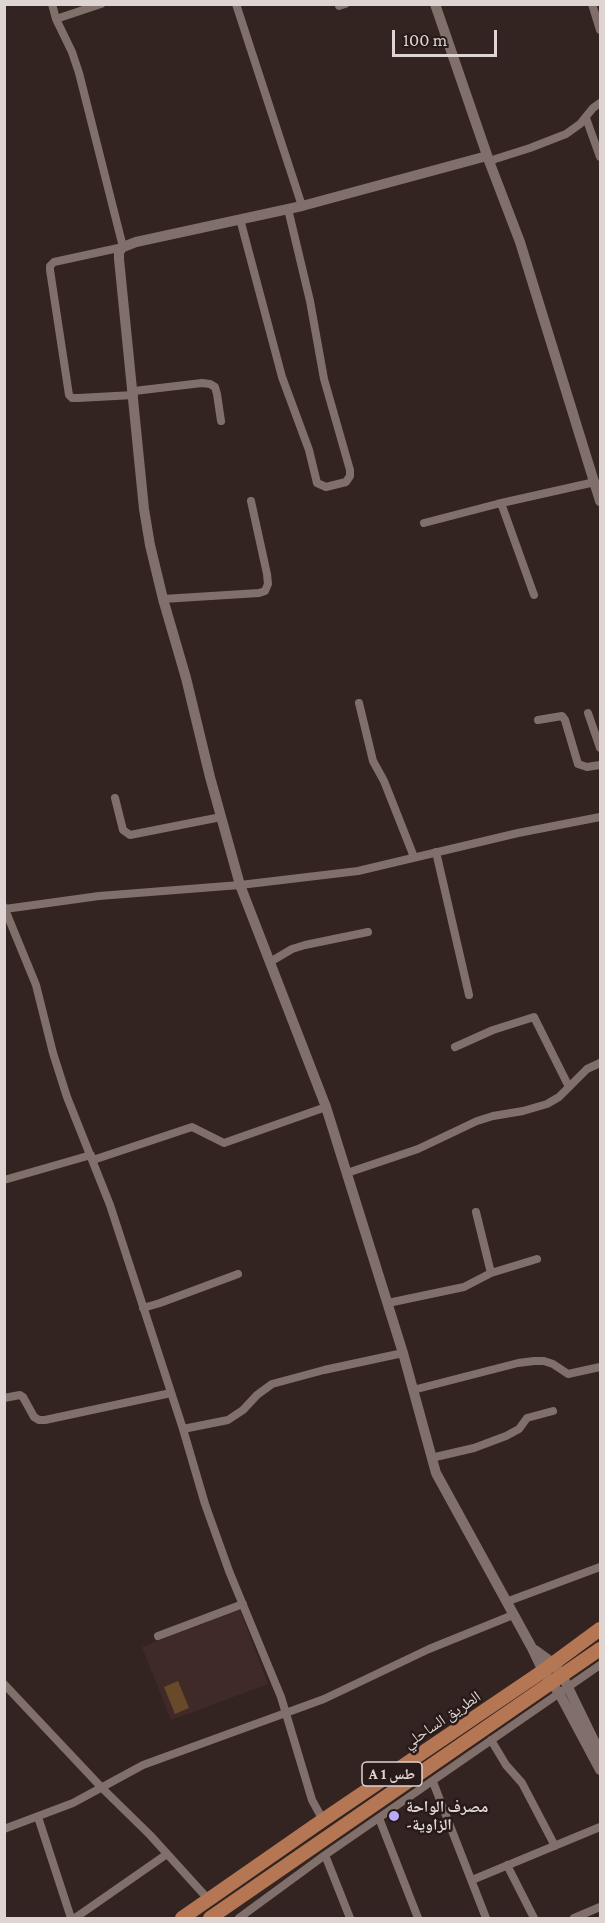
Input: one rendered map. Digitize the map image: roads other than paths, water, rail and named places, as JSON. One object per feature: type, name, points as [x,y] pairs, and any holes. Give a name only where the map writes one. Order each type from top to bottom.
[{"type":"highway","name":"الطريق الساحلي","points":[[182,1918],[323,1820],[556,1679],[600,1629]]},
{"type":"highway","name":"الطريق الساحلي","points":[[210,1918],[600,1649]]},
{"type":"street","points":[[52,4],[79,73],[123,247]]},
{"type":"street","points":[[56,19],[101,4]]},
{"type":"street","points":[[236,4],[302,206]]},
{"type":"street","points":[[435,4],[519,242],[600,501]]},
{"type":"street","points":[[592,4],[600,30]]},
{"type":"street","points":[[221,421],[215,387],[210,384],[202,383],[134,393],[72,398],[69,395],[50,266],[54,262],[302,206],[530,148],[567,134],[600,103]]},
{"type":"street","points":[[586,118],[600,157]]},
{"type":"street","points":[[240,219],[282,377],[309,450],[317,483],[326,487],[346,482],[350,476],[350,470],[324,379],[310,301],[288,209]]},
{"type":"street","points":[[123,247],[119,252],[119,259],[144,509],[150,545],[240,885],[326,1107],[388,1303],[436,1473],[532,1648],[556,1679],[600,1753]]},
{"type":"street","points":[[424,523],[595,482]]},
{"type":"street","points":[[163,599],[265,591],[268,584],[267,574],[251,501]]},
{"type":"street","points":[[501,503],[534,595]]},
{"type":"street","points":[[359,703],[373,761],[384,781],[414,857]]},
{"type":"street","points":[[588,713],[600,748]]},
{"type":"street","points":[[538,720],[562,716],[579,764],[587,767],[600,765]]},
{"type":"street","points":[[115,798],[123,830],[130,835],[221,817]]},
{"type":"street","points":[[323,1820],[309,1790],[286,1712],[229,1571],[205,1504],[110,1205],[67,1097],[36,985],[5,908],[99,896],[240,885],[358,871],[436,852],[600,818]]},
{"type":"street","points":[[436,852],[470,995]]},
{"type":"street","points":[[270,962],[292,949],[305,945],[368,932]]},
{"type":"street","points":[[454,1047],[493,1030],[534,1017],[569,1087]]},
{"type":"street","points":[[347,1173],[418,1149],[477,1121],[547,1104],[560,1097],[587,1069],[600,1063]]},
{"type":"street","points":[[4,1180],[92,1158],[192,1127],[224,1143],[326,1107]]},
{"type":"street","points":[[476,1212],[491,1274]]},
{"type":"street","points":[[388,1303],[464,1287],[491,1274],[537,1259]]},
{"type":"street","points":[[143,1308],[238,1274]]},
{"type":"street","points":[[183,1429],[228,1420],[272,1384],[403,1353]]},
{"type":"street","points":[[413,1390],[518,1363],[544,1361],[568,1374],[600,1367]]},
{"type":"street","points":[[5,1398],[20,1395],[34,1417],[45,1420],[171,1394]]},
{"type":"street","points":[[431,1458],[462,1452],[484,1444],[519,1428],[526,1418],[553,1411]]},
{"type":"street","points":[[506,1602],[600,1567]]},
{"type":"street","points":[[158,1636],[243,1604]]},
{"type":"street","points":[[4,1829],[38,1817],[102,1788],[142,1765],[349,1688],[429,1649],[513,1615]]},
{"type":"street","points":[[239,1918],[492,1740],[556,1679],[600,1665]]},
{"type":"street","points":[[556,1679],[600,1770]]},
{"type":"street","points":[[4,1684],[209,1900]]},
{"type":"street","points":[[492,1740],[506,1765],[522,1784],[555,1846]]},
{"type":"street","points":[[433,1782],[486,1918]]},
{"type":"street","points":[[38,1817],[73,1918],[167,1854]]},
{"type":"street","points":[[379,1818],[418,1918]]},
{"type":"street","points":[[472,1880],[600,1827]]},
{"type":"street","points":[[326,1855],[350,1918]]},
{"type":"street","points":[[507,1865],[534,1918]]},
{"type":"street","points":[[574,1918],[600,1907]]},
{"type":"place","name":"مصرف الواحة -الزاوية","points":[[394,1816]]}]
